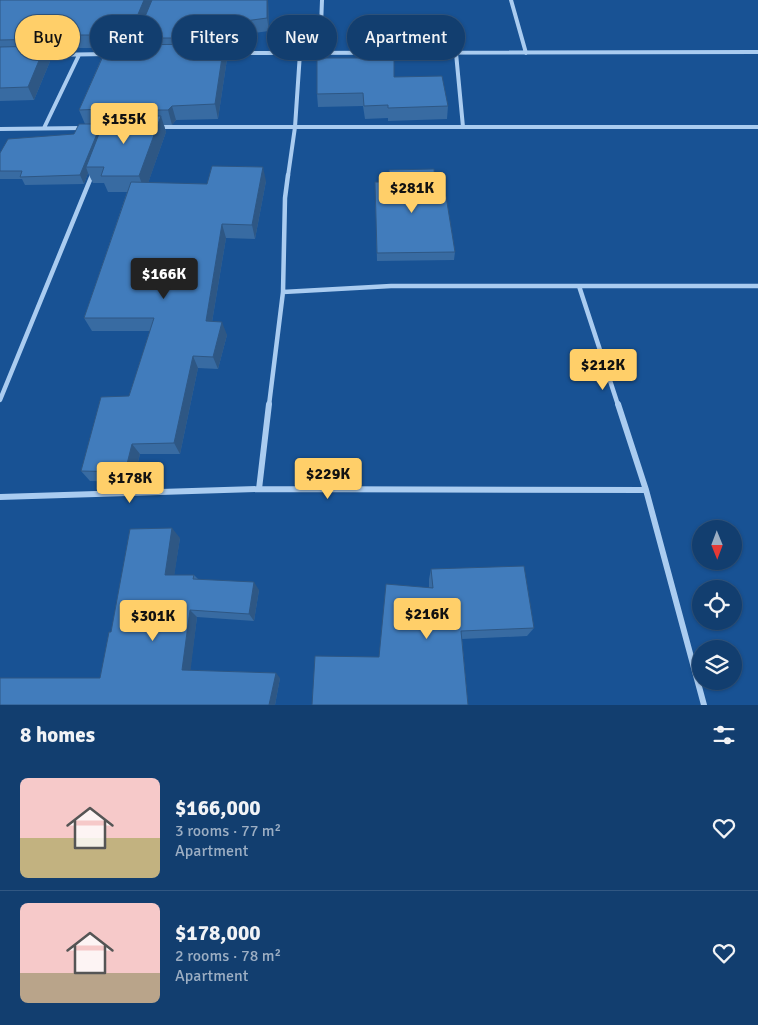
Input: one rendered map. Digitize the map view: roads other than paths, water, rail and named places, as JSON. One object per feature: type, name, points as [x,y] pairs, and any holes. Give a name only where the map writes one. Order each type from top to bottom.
[{"type":"street","points":[[321,15],[322,0]]},
{"type":"street","points":[[511,0],[526,53]]},
{"type":"street","points":[[465,53],[758,52]]},
{"type":"street","points":[[44,128],[77,60]]},
{"type":"street","points":[[259,490],[283,292],[285,198],[295,127],[300,60]]},
{"type":"street","points":[[457,60],[463,127]]},
{"type":"street","points":[[0,129],[92,127]]},
{"type":"street","points":[[150,127],[758,128]]},
{"type":"street","points":[[0,400],[96,162]]},
{"type":"street","points":[[283,292],[391,286],[758,286]]},
{"type":"street","points":[[579,286],[646,490],[704,705]]},
{"type":"street","points":[[0,497],[259,490],[646,490]]}]
